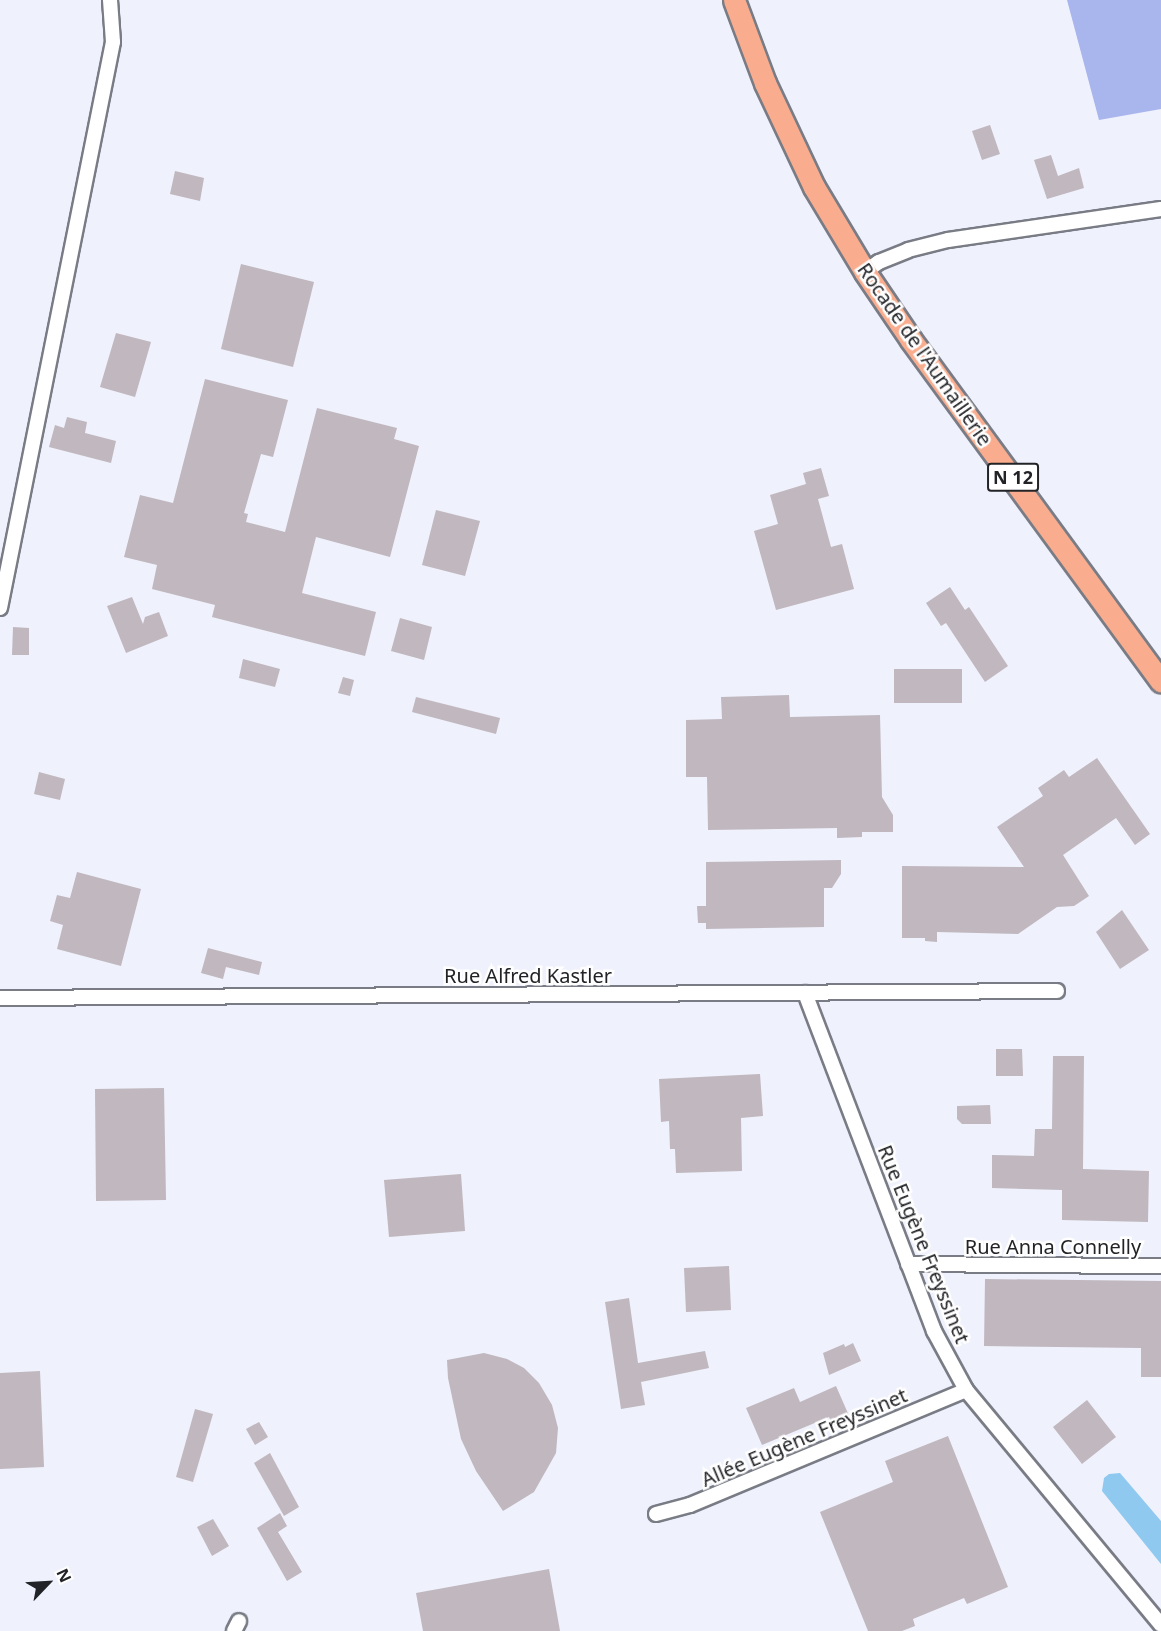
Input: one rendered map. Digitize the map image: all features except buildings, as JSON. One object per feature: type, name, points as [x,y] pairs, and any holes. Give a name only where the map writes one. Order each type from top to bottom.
[{"type":"main road","name":"Rocade de l'Aumaillerie","points":[[734,0],[765,83],[814,187],[865,272],[911,340],[1161,681]]},
{"type":"street","points":[[0,608],[113,42],[110,0]]},
{"type":"street","points":[[865,272],[879,262],[908,250],[948,240],[1161,209]]},
{"type":"street","name":"Rue Alfred Kastler","points":[[0,998],[1057,992]]},
{"type":"street","name":"Rue Eugène Freyssinet","points":[[805,993],[934,1331],[966,1390],[1161,1625]]},
{"type":"street","name":"Rue Anna Connelly","points":[[908,1264],[1161,1266]]},
{"type":"street","name":"Allée Eugène Freyssinet","points":[[656,1514],[690,1505],[966,1390]]},
{"type":"shaded area","points":[[1067,0],[1161,0],[1161,109],[1099,120]]},
{"type":"shaded area","points":[[1120,1473],[1161,1521],[1161,1564],[1102,1491],[1104,1478],[1109,1474]]}]
